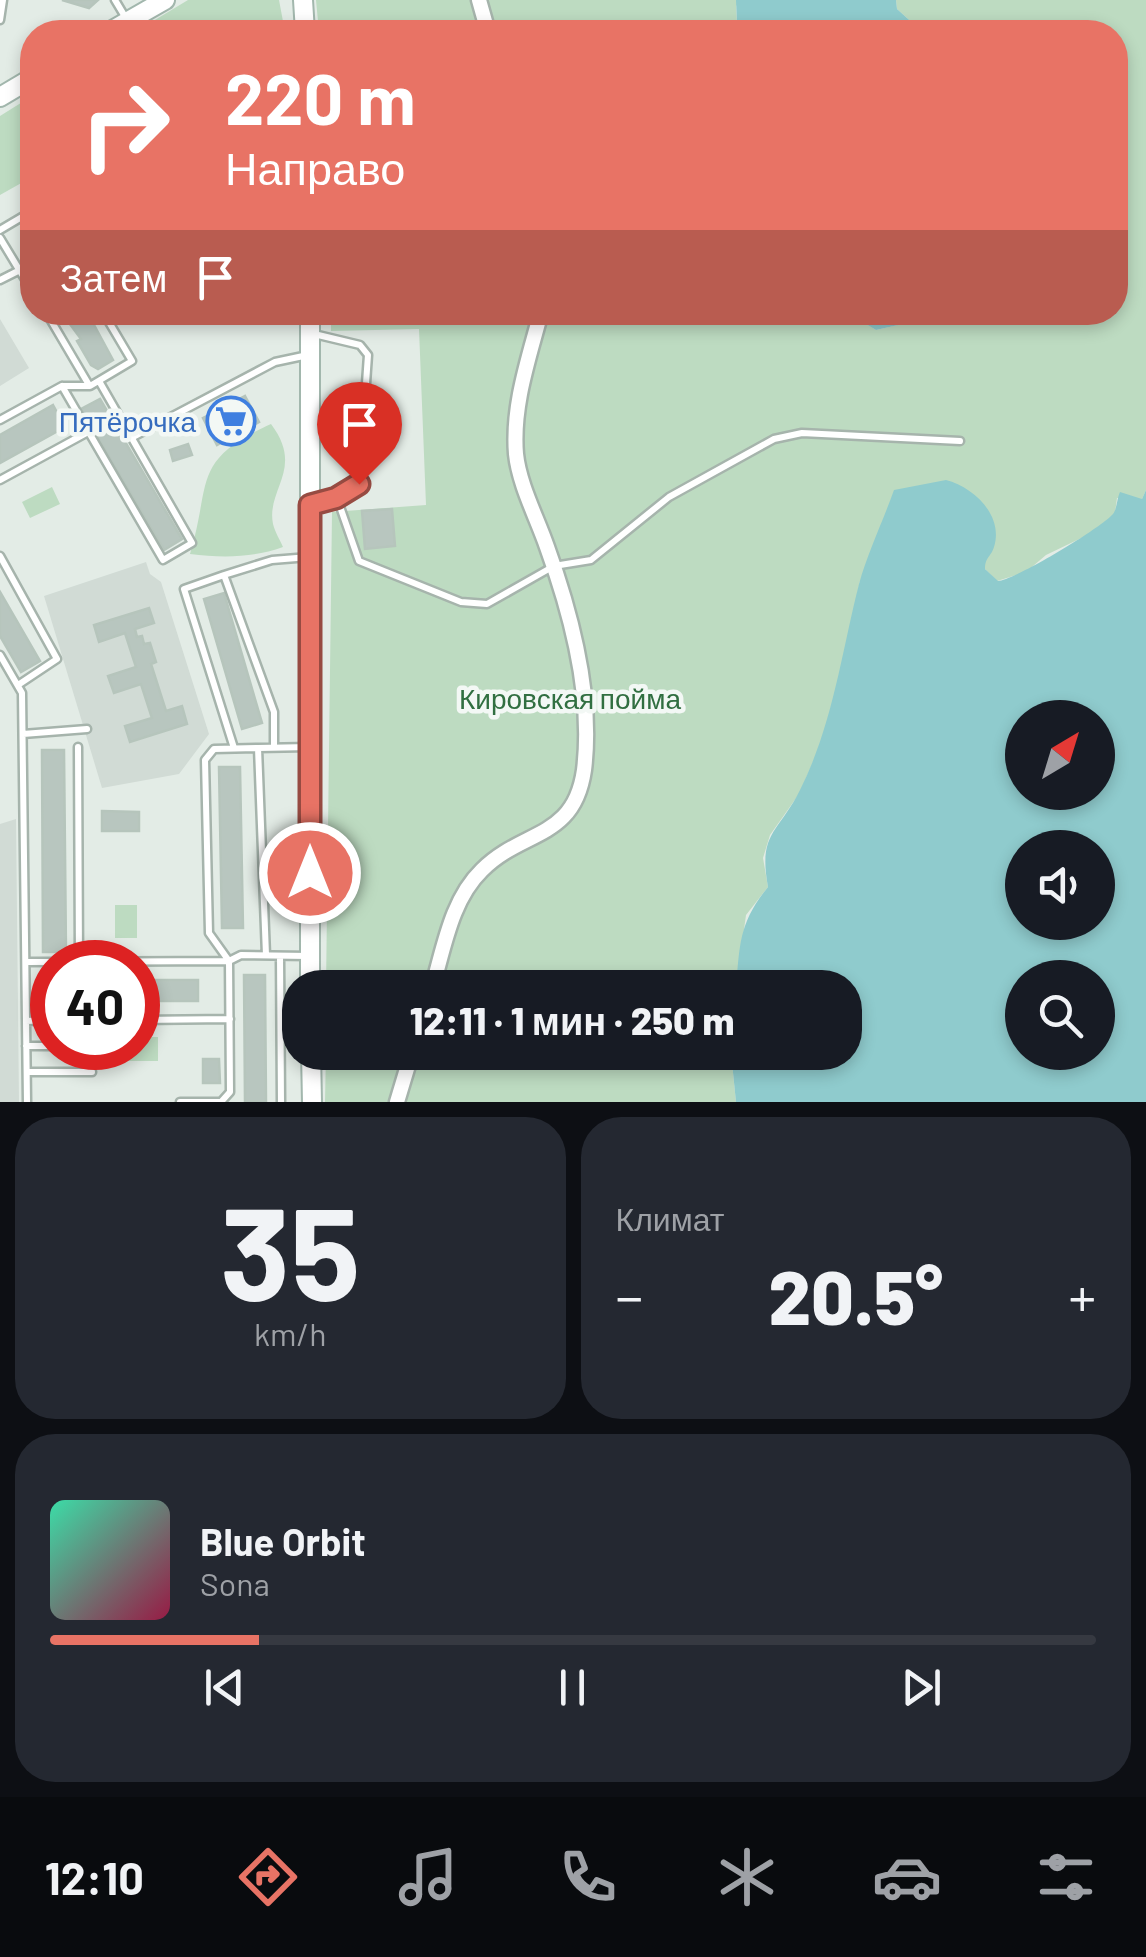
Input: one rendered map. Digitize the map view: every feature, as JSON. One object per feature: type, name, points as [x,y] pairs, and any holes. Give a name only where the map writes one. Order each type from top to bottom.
[{"type":"street","points":[[130,20],[165,0]]},
{"type":"street","points":[[310,325],[310,970]]},
{"type":"street","points":[[438,970],[466,890],[483,868],[565,817],[579,801],[584,765],[583,705],[568,616],[516,459],[516,413],[538,325]]},
{"type":"street","points":[[311,1070],[312,1102]]},
{"type":"street","points":[[397,1102],[407,1070]]},
{"type":"lane","points":[[0,20],[3,0]]},
{"type":"lane","points":[[0,238],[20,270],[0,280]]},
{"type":"lane","points":[[54,325],[90,386]]},
{"type":"lane","points":[[0,420],[62,386],[90,386],[132,361],[111,325]]},
{"type":"lane","points":[[310,332],[360,345],[368,354],[359,484],[336,498],[310,505]]},
{"type":"lane","points":[[132,438],[275,362],[309,355]]},
{"type":"lane","points":[[62,386],[162,560],[192,542],[99,382]]},
{"type":"lane","points":[[0,480],[88,432]]},
{"type":"lane","points":[[336,498],[359,561],[461,602],[488,604],[554,566],[591,560],[669,497],[774,438],[802,433],[960,441]]},
{"type":"lane","points":[[0,556],[58,659],[18,685]]},
{"type":"lane","points":[[234,748],[184,589],[272,560],[309,556]]},
{"type":"lane","points":[[224,575],[274,712],[274,747]]},
{"type":"lane","points":[[0,656],[22,693],[27,1102]]},
{"type":"lane","points":[[23,734],[87,730]]},
{"type":"lane","points":[[180,1102],[221,1102],[230,1096],[229,962],[209,934],[205,760],[214,749],[310,747]]},
{"type":"lane","points":[[78,748],[79,940]]},
{"type":"lane","points":[[258,748],[266,955]]},
{"type":"lane","points":[[160,962],[229,962],[241,954],[310,956]]},
{"type":"lane","points":[[280,956],[281,1102]]},
{"type":"lane","points":[[160,1020],[230,1019]]},
{"type":"lane","points":[[26,1072],[92,1072]]},
{"type":"shaded area","points":[[0,319],[29,368],[0,386]]},
{"type":"shaded area","points":[[146,562],[150,574],[161,582],[209,734],[179,774],[102,788],[44,596]]},
{"type":"shaded area","points":[[16,819],[19,1102],[0,1102],[0,824]]},
{"type":"green space","points":[[188,0],[279,0],[283,20],[155,20]]},
{"type":"green space","points":[[316,0],[741,0],[736,6],[737,20],[318,20]]},
{"type":"green space","name":"Кировская пойма","points":[[896,0],[1146,0],[1146,490],[1142,499],[1117,498],[1115,513],[1096,531],[1046,555],[1026,572],[997,581],[985,569],[985,560],[860,581],[829,726],[799,794],[770,835],[763,858],[768,887],[746,915],[738,970],[326,970],[332,512],[426,505],[419,329],[331,331],[331,325],[868,325],[876,330],[897,325],[1128,325],[1128,20],[909,20],[897,9]]},
{"type":"green space","points":[[20,104],[20,184],[0,195],[0,116]]},
{"type":"green space","points":[[271,424],[285,454],[272,512],[283,547],[237,556],[190,554],[208,476],[216,462],[245,437]]},
{"type":"green space","points":[[52,487],[60,504],[30,518],[22,502]]},
{"type":"green space","points":[[115,905],[137,905],[137,938],[115,938]]},
{"type":"green space","points":[[326,1070],[733,1070],[736,1102],[325,1102]]},
{"type":"water","points":[[736,0],[896,0],[897,9],[909,20],[737,20]]},
{"type":"water","points":[[868,325],[898,325],[876,330]]},
{"type":"water","points":[[946,480],[976,496],[995,524],[994,547],[985,569],[998,581],[1039,563],[1105,521],[1114,512],[1120,492],[1142,499],[1146,490],[1146,1102],[736,1102],[733,1070],[862,1070],[862,970],[737,970],[746,923],[768,887],[768,844],[800,790],[821,740],[867,560],[894,490]]},
{"type":"building","points":[[62,0],[98,0],[89,8]]},
{"type":"building","points":[[71,325],[94,325],[113,360],[98,369],[91,365],[77,341],[81,339]]},
{"type":"building","points":[[245,396],[259,422],[217,445],[203,418]]},
{"type":"building","points":[[100,399],[182,539],[164,550],[81,409]]},
{"type":"building","points":[[53,405],[65,427],[0,463],[0,435]]},
{"type":"building","points":[[188,444],[192,455],[173,461],[170,450]]},
{"type":"building","points":[[392,509],[395,546],[365,549],[362,511]]},
{"type":"building","points":[[0,592],[40,661],[21,672],[0,636]]},
{"type":"building","points":[[224,593],[262,723],[242,729],[204,599]]},
{"type":"building","points":[[149,608],[154,623],[135,629],[137,637],[142,636],[144,644],[150,643],[156,662],[151,664],[166,711],[182,706],[187,724],[130,742],[125,726],[152,718],[141,684],[114,693],[108,676],[136,667],[125,633],[99,642],[94,625]]},
{"type":"building","points":[[42,750],[64,750],[66,940],[43,940]]},
{"type":"building","points":[[219,767],[240,767],[243,928],[222,928]]},
{"type":"building","points":[[102,811],[139,812],[139,831],[102,831]]},
{"type":"building","points":[[244,975],[265,975],[266,1102],[245,1102]]},
{"type":"building","points":[[160,980],[198,980],[198,1001],[160,1001]]},
{"type":"building","points":[[203,1059],[219,1059],[220,1083],[203,1083]]},
{"type":"place","name":"Пятёрочка","points":[[231,421]]},
{"type":"route","points":[[310,873],[310,505],[336,498],[359,484]]}]
